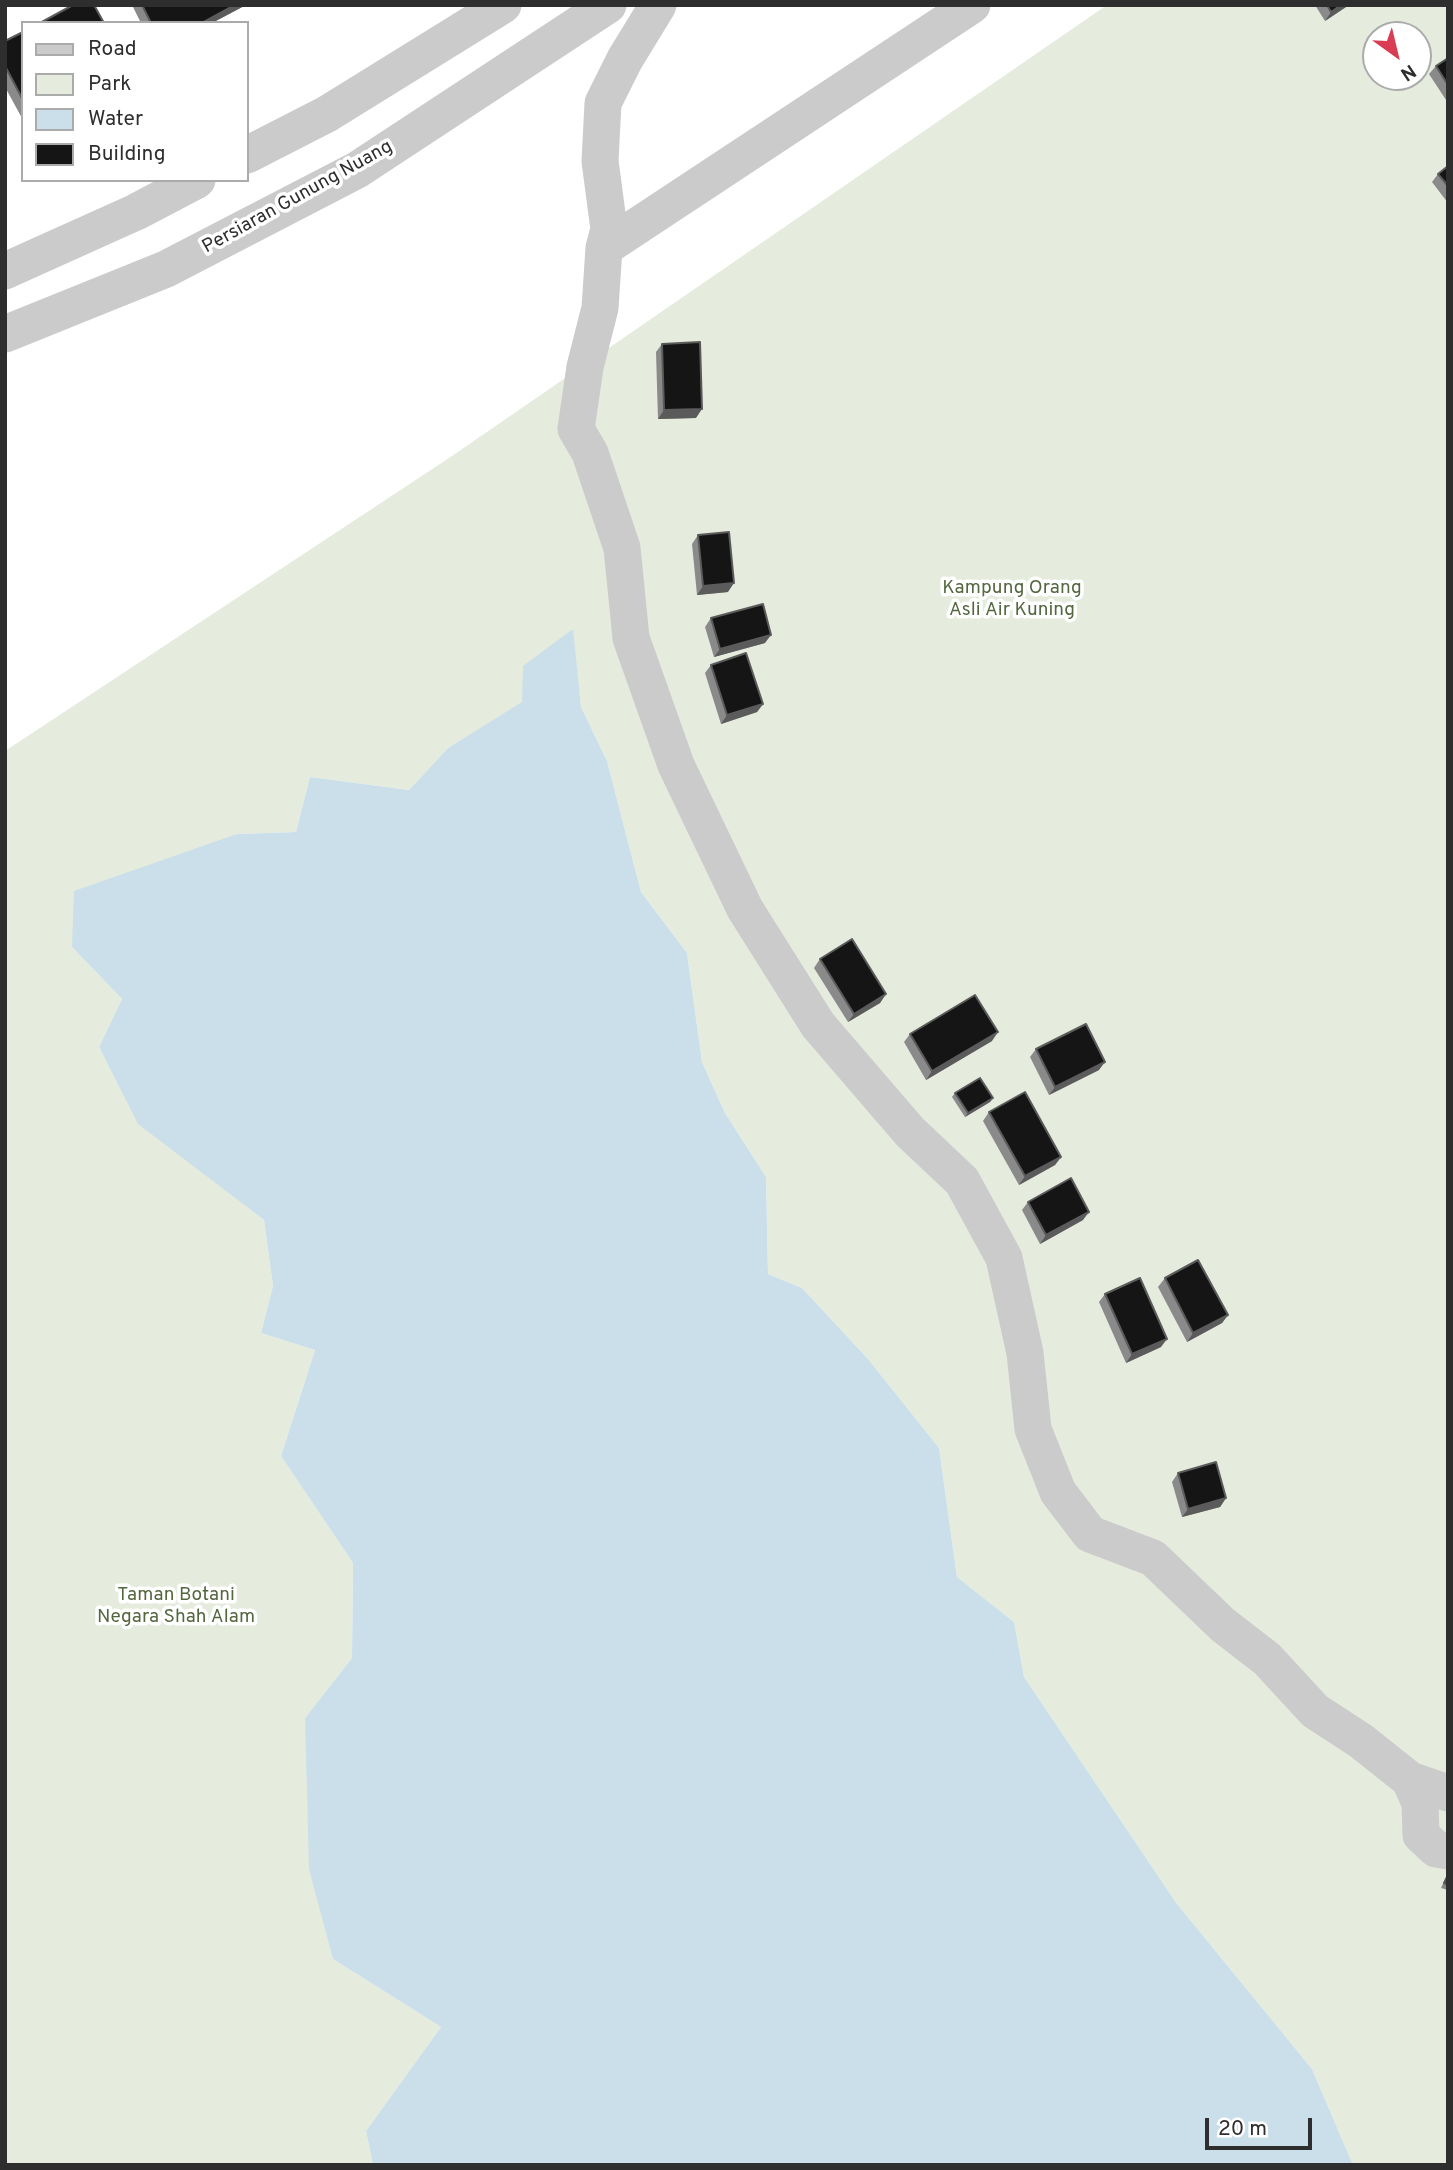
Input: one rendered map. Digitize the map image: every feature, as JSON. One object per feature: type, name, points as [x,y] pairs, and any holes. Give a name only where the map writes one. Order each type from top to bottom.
[{"type":"street","points":[[248,154],[327,114],[503,5]]},
{"type":"street","name":"Persiaran Gunung Nuang","points":[[5,334],[166,269],[357,170],[608,5]]},
{"type":"street","points":[[658,5],[625,59],[603,103],[600,161],[609,229],[604,248],[600,307],[585,367],[576,429],[590,453],[621,548],[631,638],[676,765],[746,909],[818,1025],[910,1132],[962,1181],[1004,1258],[1025,1353],[1033,1429],[1058,1492],[1090,1534],[1153,1558],[1223,1625],[1267,1659],[1315,1711],[1361,1741],[1410,1780],[1448,1793]]},
{"type":"street","points":[[604,248],[971,5]]},
{"type":"street","points":[[5,271],[136,212],[193,182]]},
{"type":"street","points":[[1410,1780],[1420,1803],[1421,1835],[1436,1849],[1448,1851]]},
{"type":"green space","name":"Kampung Orang Asli Air Kuning","points":[[1107,5],[1448,5],[1448,2165],[1353,2165],[1312,2069],[1177,1904],[1024,1677],[1014,1622],[957,1577],[939,1448],[868,1359],[802,1288],[768,1274],[766,1177],[725,1113],[702,1062],[687,953],[641,892],[607,761],[581,707],[572,629],[523,702],[448,748],[409,790],[310,777],[296,832],[237,834],[72,947],[122,999],[99,1047],[138,1123],[264,1220],[273,1286],[261,1333],[315,1350],[281,1456],[353,1563],[352,1658],[305,1718],[333,1959],[441,2027],[366,2131],[373,2165],[5,2165],[5,751],[452,456]]},
{"type":"water","points":[[573,629],[581,707],[607,761],[641,892],[687,953],[702,1062],[725,1113],[766,1177],[768,1274],[802,1288],[868,1359],[939,1448],[957,1577],[1014,1622],[1024,1677],[1177,1904],[1312,2069],[1353,2165],[373,2165],[366,2131],[441,2027],[333,1959],[309,1869],[305,1718],[352,1658],[353,1563],[281,1456],[315,1350],[261,1333],[273,1286],[264,1220],[138,1124],[99,1047],[122,999],[72,947],[74,891],[237,834],[296,832],[310,777],[409,790],[448,748],[522,702],[523,666]]},
{"type":"building","points":[[73,5],[94,5],[103,21],[44,21]]},
{"type":"building","points":[[142,5],[235,5],[206,21],[150,21]]},
{"type":"building","points":[[1327,5],[1341,5],[1331,12]]},
{"type":"building","points":[[21,33],[21,96],[5,66],[5,41]]},
{"type":"building","points":[[1448,58],[1448,85],[1436,66]]},
{"type":"building","points":[[1448,166],[1448,186],[1438,174]]},
{"type":"building","points":[[700,342],[702,409],[664,410],[662,344]]},
{"type":"building","points":[[729,532],[734,583],[703,586],[698,535]]},
{"type":"building","points":[[763,604],[771,635],[720,649],[711,618]]},
{"type":"building","points":[[746,653],[763,704],[727,715],[711,665]]},
{"type":"building","points":[[852,939],[886,994],[854,1014],[820,959]]},
{"type":"building","points":[[975,995],[998,1032],[932,1071],[910,1034]]},
{"type":"building","points":[[1086,1024],[1105,1062],[1055,1087],[1036,1049]]},
{"type":"building","points":[[980,1078],[993,1098],[968,1113],[955,1093]]},
{"type":"building","points":[[1025,1092],[1061,1157],[1025,1176],[989,1112]]},
{"type":"building","points":[[1071,1178],[1089,1212],[1046,1235],[1028,1202]]},
{"type":"building","points":[[1198,1260],[1228,1315],[1193,1333],[1165,1278]]},
{"type":"building","points":[[1140,1278],[1167,1339],[1132,1354],[1105,1294]]},
{"type":"building","points":[[1216,1462],[1226,1498],[1188,1509],[1178,1473]]},
{"type":"park label","name":"Taman Botani Negara Shah Alam","points":[[176,1607]]}]
